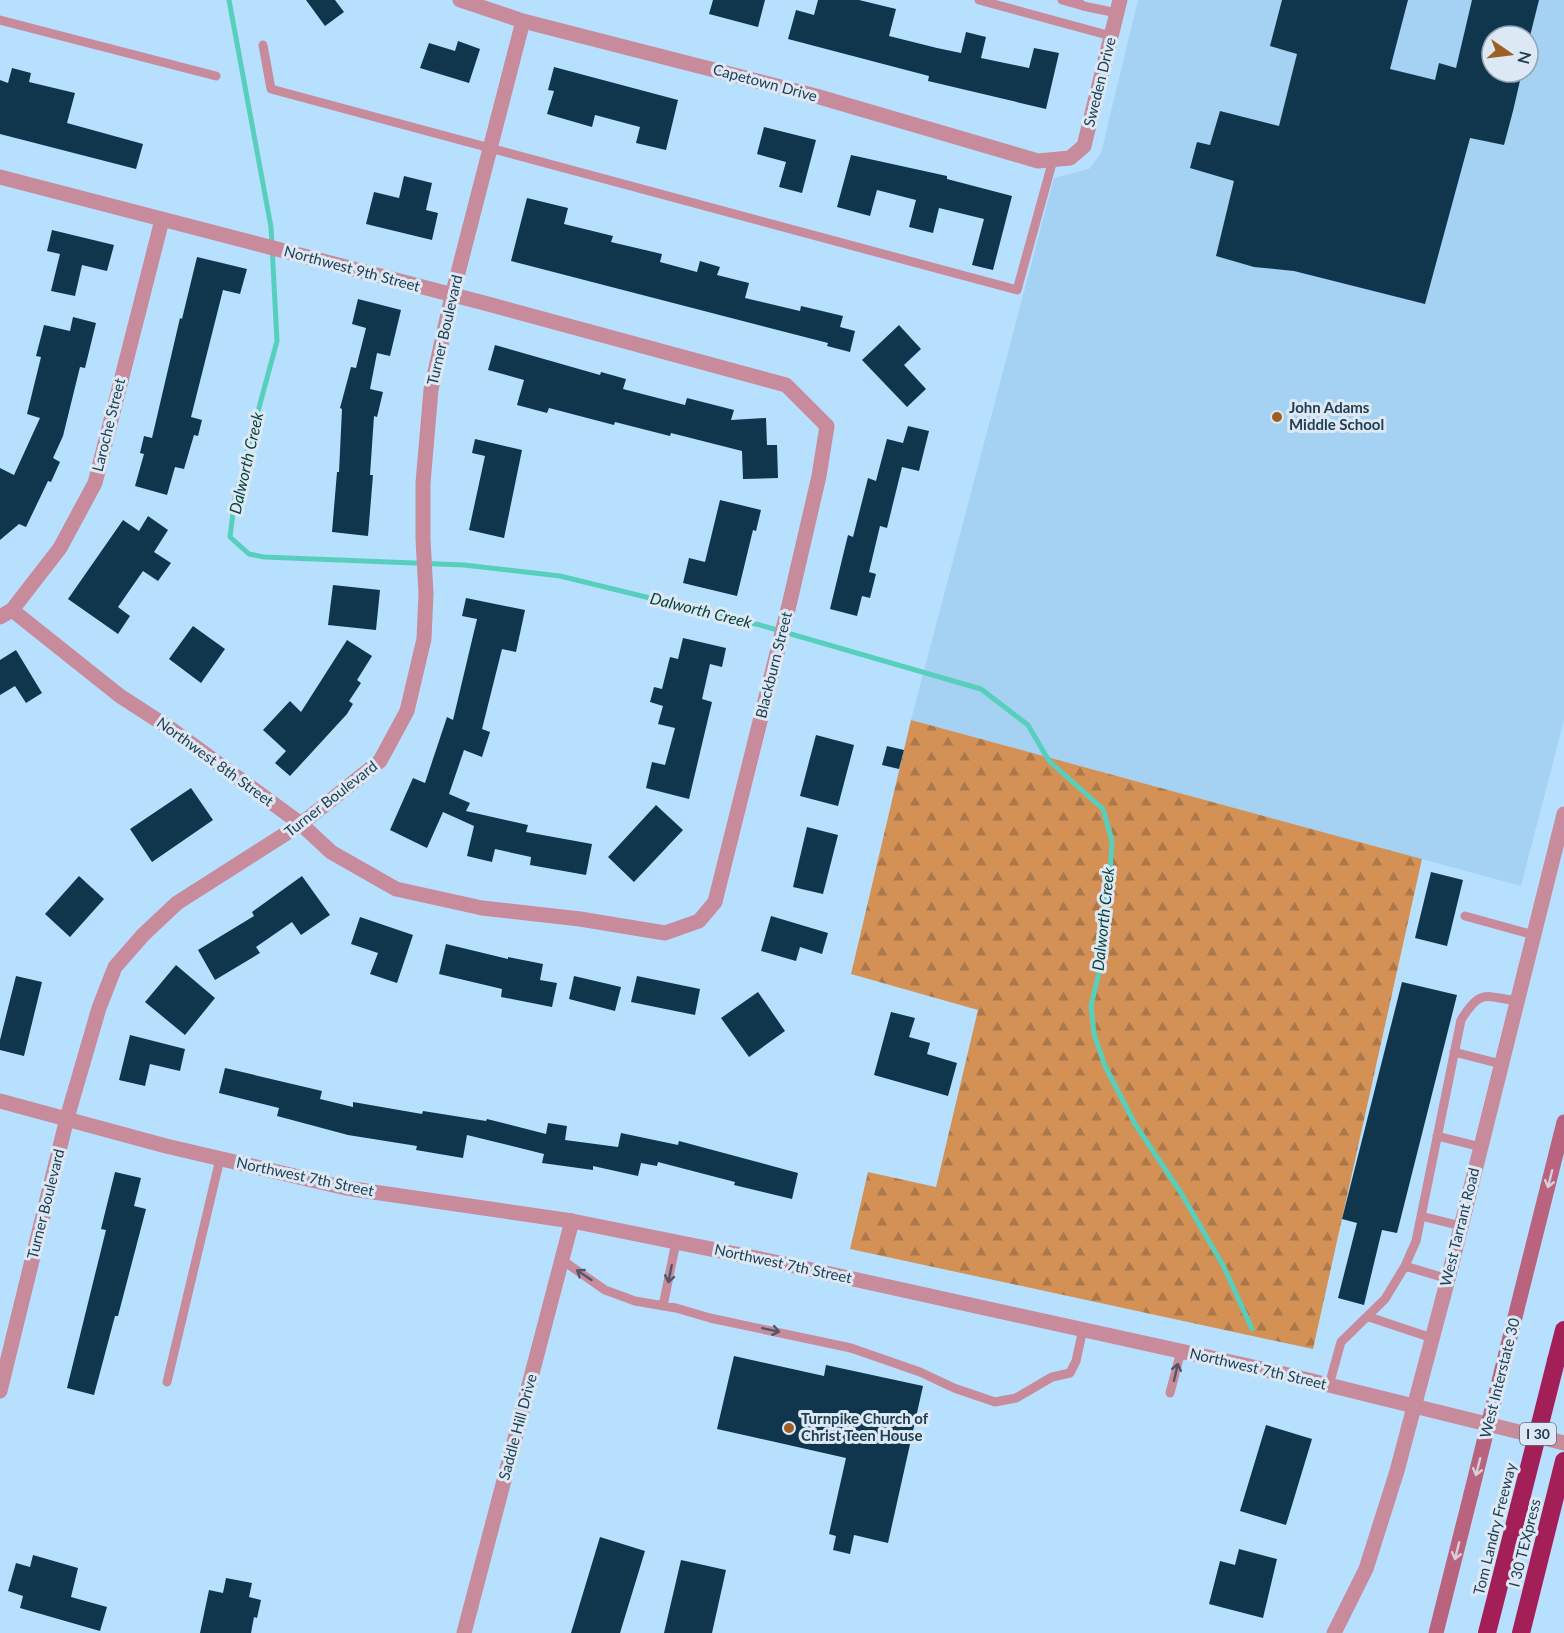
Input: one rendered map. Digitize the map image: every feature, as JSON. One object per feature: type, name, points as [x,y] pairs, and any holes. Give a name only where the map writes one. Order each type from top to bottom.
[{"type":"highway","name":"Tom Landry Freeway","points":[[1487,1633],[1564,1330]]},
{"type":"highway","name":"I 30 TEXpress","points":[[1521,1633],[1564,1461]]},
{"type":"main road","name":"West Interstate 30","points":[[1436,1633],[1564,1122]]},
{"type":"street","name":"Capetown Drive","points":[[459,0],[523,21],[816,96],[1038,161],[1070,158]]},
{"type":"street","name":"Sweden Drive","points":[[1070,158],[1084,146],[1118,7]]},
{"type":"street","name":"Turner Boulevard","points":[[0,1391],[67,1118],[99,1008],[115,967],[143,934],[177,903],[301,824],[380,761],[407,711],[424,639],[426,594],[423,483],[431,390],[452,296],[523,21]]},
{"type":"street","name":"Northwest 9th Street","points":[[0,177],[786,385],[827,426]]},
{"type":"street","name":"Laroche Street","points":[[6,614],[60,548],[95,483],[162,220]]},
{"type":"street","name":"Blackburn Street","points":[[715,902],[790,601],[819,476],[827,426]]},
{"type":"street","name":"Northwest 8th Street","points":[[6,614],[120,696],[171,729],[301,824],[331,852],[396,889],[482,908],[580,919],[665,933],[699,921],[715,902]]},
{"type":"street","name":"West Tarrant Road","points":[[1334,1633],[1366,1569],[1397,1471],[1448,1279],[1564,814]]},
{"type":"street","name":"Northwest 7th Street","points":[[0,1101],[166,1146],[346,1188],[572,1221],[676,1242],[1181,1351],[1564,1443]]},
{"type":"street","name":"Saddle Hill Drive","points":[[464,1633],[572,1221]]},
{"type":"lane","points":[[979,0],[1111,36]]},
{"type":"lane","points":[[1062,0],[1118,7]]},
{"type":"lane","points":[[0,20],[216,76]]},
{"type":"lane","points":[[263,45],[271,89],[1017,290],[1053,160]]},
{"type":"lane","points":[[1465,915],[1534,935]]},
{"type":"lane","points":[[1329,1385],[1341,1342],[1385,1299],[1405,1266],[1416,1241],[1461,1020],[1473,1001],[1486,996],[1517,1001]]},
{"type":"lane","points":[[1454,1052],[1501,1064]]},
{"type":"lane","points":[[1437,1136],[1481,1147]]},
{"type":"lane","points":[[167,1382],[220,1159]]},
{"type":"lane","points":[[1421,1216],[1461,1226]]},
{"type":"lane","points":[[663,1306],[676,1242]]},
{"type":"lane","points":[[562,1260],[605,1290],[635,1301],[850,1348],[920,1372],[954,1388],[995,1402],[1016,1398],[1052,1377],[1070,1373],[1076,1361],[1083,1329]]},
{"type":"lane","points":[[1405,1266],[1448,1279]]},
{"type":"lane","points":[[1369,1317],[1432,1338]]},
{"type":"lane","points":[[1170,1393],[1181,1351]]},
{"type":"shaded area","name":"John Adams Middle School","points":[[1138,0],[1564,0],[1564,720],[1521,886],[911,720],[1054,178],[1089,169],[1101,153]]},
{"type":"green space","points":[[911,720],[1422,859],[1313,1349],[850,1249],[868,1172],[936,1187],[978,1010],[851,974]]},
{"type":"building","points":[[306,0],[335,0],[344,12],[325,26]]},
{"type":"building","points":[[713,0],[765,0],[758,27],[709,14]]},
{"type":"building","points":[[818,0],[859,0],[896,9],[889,36],[937,48],[961,53],[966,32],[986,37],[981,58],[1029,68],[1034,48],[1059,53],[1046,109],[928,81],[929,76],[788,39],[796,10],[814,15]]},
{"type":"building","points":[[1282,0],[1408,0],[1390,69],[1435,80],[1439,63],[1456,68],[1472,0],[1539,0],[1533,24],[1480,24],[1480,84],[1519,84],[1504,145],[1470,138],[1425,304],[1294,271],[1254,267],[1216,256],[1234,181],[1190,168],[1197,142],[1210,145],[1220,111],[1279,126],[1297,54],[1270,46]]},
{"type":"building","points":[[458,41],[480,49],[469,83],[420,68],[429,43],[455,51]]},
{"type":"building","points":[[554,67],[678,100],[666,150],[636,143],[640,127],[595,115],[592,127],[547,114],[554,91],[548,90]]},
{"type":"building","points":[[12,68],[31,73],[29,82],[75,93],[67,123],[143,144],[136,169],[0,134],[0,80],[8,83]]},
{"type":"building","points":[[764,127],[816,140],[802,193],[779,187],[786,162],[757,154]]},
{"type":"building","points":[[851,155],[947,176],[947,179],[1012,196],[993,270],[972,265],[984,219],[939,208],[933,233],[909,227],[916,200],[877,190],[870,216],[837,207]]},
{"type":"building","points":[[404,176],[432,183],[426,210],[438,213],[432,240],[366,224],[374,192],[399,198]]},
{"type":"building","points":[[527,198],[568,208],[564,224],[613,236],[611,242],[662,254],[660,262],[697,272],[700,261],[720,267],[717,275],[749,283],[745,298],[800,311],[801,306],[843,316],[840,327],[855,331],[850,352],[827,346],[828,343],[511,261]]},
{"type":"building","points":[[52,230],[114,245],[107,271],[82,265],[75,296],[51,291],[60,254],[47,251]]},
{"type":"building","points":[[197,257],[247,269],[240,294],[223,290],[191,417],[202,420],[198,436],[194,435],[184,469],[175,467],[167,495],[135,486],[144,454],[140,453],[144,436],[152,438]]},
{"type":"building","points":[[358,299],[401,310],[390,356],[377,353],[370,389],[383,392],[377,417],[374,416],[370,475],[373,475],[368,536],[332,532],[337,472],[339,472],[342,409],[340,408],[351,367],[356,368],[366,328],[352,324]]},
{"type":"building","points":[[73,317],[96,323],[85,368],[80,367],[63,436],[53,458],[60,462],[51,482],[48,481],[26,527],[19,524],[0,540],[0,468],[14,475],[40,418],[27,414],[41,357],[36,356],[44,325],[70,331]]},
{"type":"building","points":[[899,325],[921,349],[904,365],[926,389],[907,407],[862,360]]},
{"type":"building","points":[[495,345],[600,375],[601,372],[626,379],[623,389],[685,405],[687,398],[734,410],[731,420],[766,418],[767,445],[777,445],[778,478],[743,479],[742,451],[671,433],[670,436],[615,422],[614,425],[549,408],[547,413],[517,405],[524,380],[488,370]]},
{"type":"building","points":[[908,426],[929,431],[919,471],[902,467],[887,528],[880,526],[869,572],[876,574],[870,598],[862,596],[857,616],[830,609],[848,535],[853,537],[868,478],[876,481],[887,439],[903,443]]},
{"type":"building","points":[[475,439],[522,450],[504,538],[469,530],[485,456],[472,453]]},
{"type":"building","points":[[720,500],[761,510],[756,531],[753,530],[737,596],[683,583],[689,558],[705,562]]},
{"type":"building","points":[[148,516],[168,530],[154,552],[171,563],[158,581],[143,571],[118,607],[130,616],[118,634],[68,599],[123,520],[139,531]]},
{"type":"building","points":[[333,585],[380,590],[376,630],[328,625]]},
{"type":"building","points":[[466,598],[525,610],[516,652],[502,649],[482,729],[490,732],[482,757],[464,750],[449,794],[470,803],[466,811],[528,825],[526,832],[592,844],[586,875],[530,865],[531,857],[495,849],[492,862],[467,856],[474,826],[443,812],[427,848],[390,830],[413,778],[425,783],[447,717],[453,720],[477,619],[462,616]]},
{"type":"building","points":[[193,626],[225,649],[201,683],[169,659]]},
{"type":"building","points":[[683,638],[726,648],[722,667],[710,664],[702,699],[712,702],[689,799],[646,788],[652,762],[665,765],[675,728],[658,724],[663,706],[650,702],[654,687],[662,689],[670,657],[678,659]]},
{"type":"building","points":[[347,640],[372,656],[357,680],[361,683],[349,701],[353,704],[347,714],[290,776],[275,763],[286,751],[263,730],[290,701],[301,712]]},
{"type":"building","points":[[16,650],[42,693],[26,703],[15,686],[0,695],[0,660]]},
{"type":"building","points":[[816,735],[854,745],[838,806],[800,796]]},
{"type":"building","points":[[887,746],[904,750],[899,769],[882,765]]},
{"type":"building","points":[[191,788],[213,820],[152,862],[130,829]]},
{"type":"building","points":[[656,805],[683,830],[634,882],[608,857]]},
{"type":"building","points":[[807,827],[838,835],[823,894],[793,887]]},
{"type":"building","points":[[1431,872],[1463,880],[1447,946],[1415,938]]},
{"type":"building","points":[[79,876],[104,899],[70,937],[45,914]]},
{"type":"building","points":[[302,876],[330,915],[301,935],[292,922],[256,947],[260,953],[215,980],[198,950],[254,916],[252,912]]},
{"type":"building","points":[[771,916],[828,933],[822,954],[800,947],[796,961],[761,951]]},
{"type":"building","points":[[360,917],[413,935],[397,983],[370,974],[378,953],[351,944]]},
{"type":"building","points":[[446,944],[508,959],[508,957],[543,964],[540,980],[557,983],[552,1007],[501,997],[502,989],[439,974]]},
{"type":"building","points":[[176,965],[215,998],[185,1035],[145,1002]]},
{"type":"building","points":[[16,976],[42,982],[24,1056],[0,1050],[0,1040]]},
{"type":"building","points":[[574,976],[621,987],[615,1011],[569,999]]},
{"type":"building","points":[[637,976],[700,989],[695,1015],[631,1002]]},
{"type":"building","points":[[1402,982],[1457,995],[1397,1233],[1382,1230],[1364,1305],[1338,1298],[1357,1223],[1342,1219]]},
{"type":"building","points":[[758,992],[785,1031],[749,1057],[721,1018]]},
{"type":"building","points":[[891,1012],[915,1018],[909,1037],[930,1043],[927,1054],[957,1063],[948,1096],[874,1075]]},
{"type":"building","points":[[130,1035],[185,1049],[180,1071],[150,1064],[145,1086],[119,1080]]},
{"type":"building","points":[[225,1068],[322,1091],[320,1099],[353,1107],[353,1102],[422,1114],[423,1111],[486,1121],[487,1119],[546,1134],[548,1123],[567,1126],[565,1140],[618,1147],[621,1133],[678,1145],[679,1141],[798,1173],[792,1199],[734,1185],[735,1182],[658,1162],[657,1166],[641,1163],[638,1176],[593,1166],[593,1170],[542,1163],[544,1154],[467,1135],[463,1158],[416,1150],[417,1146],[348,1135],[277,1116],[279,1108],[219,1093]]},
{"type":"building","points":[[115,1172],[141,1178],[134,1206],[146,1209],[118,1316],[115,1316],[94,1395],[67,1388],[106,1230],[101,1229]]},
{"type":"building","points":[[734,1356],[824,1376],[826,1365],[923,1386],[888,1543],[854,1535],[850,1554],[833,1550],[836,1536],[829,1534],[846,1458],[717,1429]]},
{"type":"building","points":[[1266,1425],[1312,1439],[1286,1525],[1240,1511]]},
{"type":"building","points":[[600,1537],[645,1551],[620,1633],[571,1633]]},
{"type":"building","points":[[1239,1549],[1277,1559],[1263,1618],[1209,1604],[1220,1561],[1235,1565]]},
{"type":"building","points":[[33,1555],[78,1568],[71,1597],[107,1607],[100,1631],[20,1608],[23,1596],[8,1591],[16,1563],[30,1567]]},
{"type":"building","points":[[681,1560],[726,1570],[712,1633],[664,1633]]},
{"type":"building","points":[[226,1578],[252,1583],[249,1597],[261,1600],[251,1633],[200,1633],[209,1590],[223,1593]]},
{"type":"waterway","name":"Dalworth Creek","points":[[229,0],[271,227],[277,341],[235,497],[230,537],[249,554],[264,557],[464,565],[560,576],[760,625],[981,689],[1028,725],[1049,761],[1103,809],[1112,841],[1110,873],[1098,941],[1100,968],[1091,1006],[1094,1034],[1105,1066],[1135,1124],[1181,1193],[1224,1267],[1252,1329]]},
{"type":"place","name":"John Adams Middle School","points":[[1277,417]]},
{"type":"place","name":"Turnpike Church of Christ Teen House","points":[[789,1428]]}]
